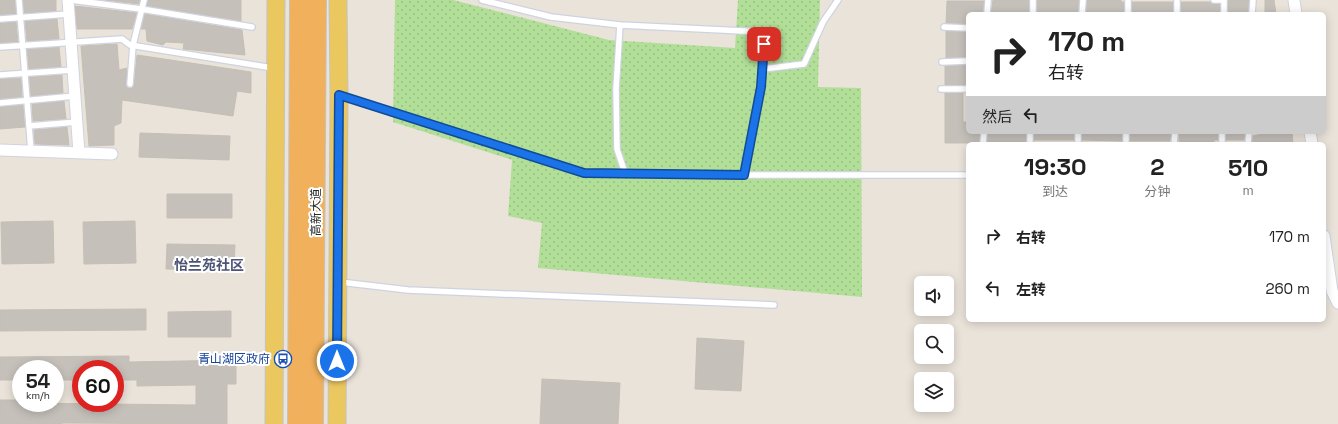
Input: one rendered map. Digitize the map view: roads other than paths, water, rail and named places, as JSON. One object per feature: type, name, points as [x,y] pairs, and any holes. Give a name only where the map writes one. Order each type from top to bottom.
[{"type":"highway","name":"高新大道","points":[[297,424],[299,0]]},
{"type":"highway","name":"高新大道","points":[[314,424],[317,0]]},
{"type":"main road","points":[[274,424],[276,0]]},
{"type":"main road","points":[[337,424],[339,95],[338,0]]},
{"type":"street","points":[[70,0],[69,14],[79,153]]},
{"type":"street","points":[[1294,0],[1296,12]]},
{"type":"street","points":[[0,150],[112,154]]},
{"type":"street","points":[[1326,250],[1332,291],[1338,303]]},
{"type":"lane","points":[[19,0],[32,152]]},
{"type":"lane","points":[[70,0],[141,9],[252,27]]},
{"type":"lane","points":[[130,84],[133,45],[144,0]]},
{"type":"lane","points":[[482,0],[550,17],[620,25],[764,32],[761,87],[744,175]]},
{"type":"lane","points":[[762,69],[804,64],[823,22],[838,0]]},
{"type":"lane","points":[[987,12],[988,0]]},
{"type":"lane","points":[[1033,0],[1033,12]]},
{"type":"lane","points":[[1082,12],[1083,0]]},
{"type":"lane","points":[[1128,0],[1128,12]]},
{"type":"lane","points":[[1177,0],[1177,12]]},
{"type":"lane","points":[[1214,0],[1224,0],[1224,12]]},
{"type":"lane","points":[[1252,12],[1253,0]]},
{"type":"lane","points":[[0,19],[69,14]]},
{"type":"lane","points":[[620,25],[616,89],[617,149],[625,173]]},
{"type":"lane","points":[[944,27],[966,28]]},
{"type":"lane","points":[[0,47],[122,39],[130,45],[276,68]]},
{"type":"lane","points":[[942,62],[966,61]]},
{"type":"lane","points":[[0,75],[73,70]]},
{"type":"lane","points":[[941,89],[966,89]]},
{"type":"lane","points":[[339,95],[584,173],[966,175]]},
{"type":"lane","points":[[0,103],[75,96]]},
{"type":"lane","points":[[29,126],[77,122]]},
{"type":"lane","points":[[337,282],[408,290],[774,305]]},
{"type":"place","name":"青山湖区政府","points":[[283,359]]},
{"type":"district","name":"怡兰苑社区","points":[[209,265]]}]
